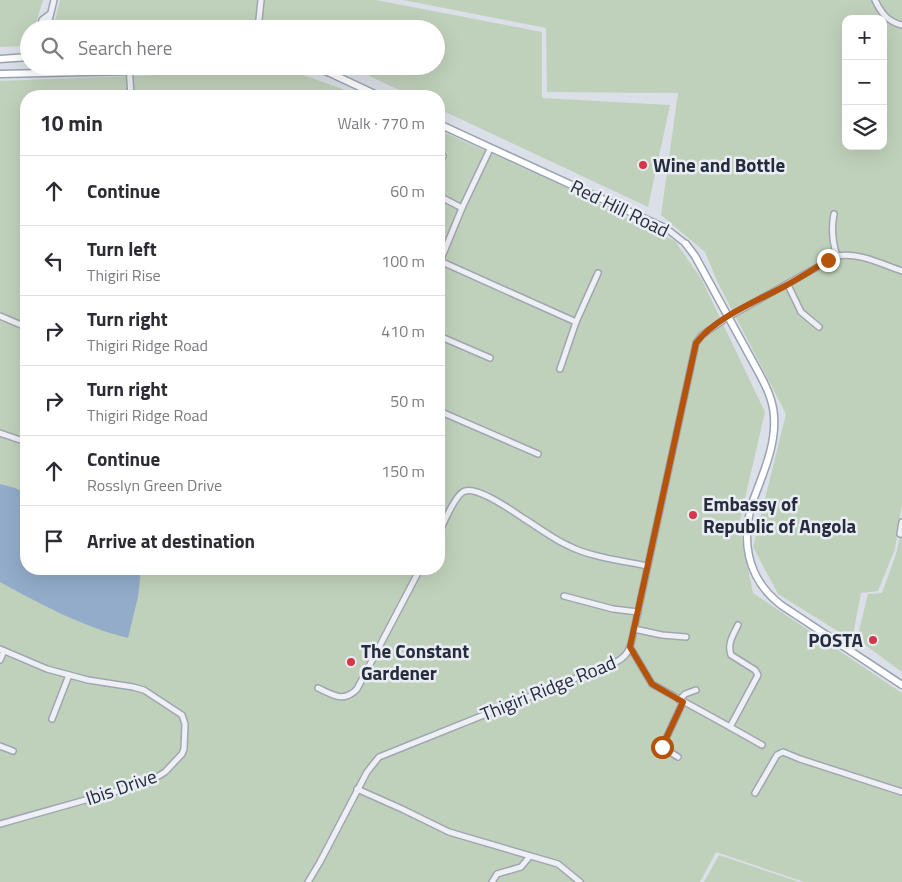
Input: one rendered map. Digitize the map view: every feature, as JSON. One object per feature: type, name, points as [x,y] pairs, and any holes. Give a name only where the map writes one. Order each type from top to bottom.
[{"type":"main road","points":[[0,59],[20,58]]},
{"type":"main road","points":[[0,74],[20,73]]},
{"type":"main road","points":[[334,75],[366,90]]},
{"type":"main road","name":"Red Hill Road","points":[[445,127],[667,229]]},
{"type":"main road","name":"Red Hill Road","points":[[686,244],[695,256],[767,388],[774,414],[774,436],[771,453],[752,505],[747,532],[747,547],[751,564],[761,586],[781,606],[902,685]]},
{"type":"street","points":[[49,20],[54,0]]},
{"type":"street","points":[[259,20],[261,0]]},
{"type":"street","points":[[875,0],[889,21],[902,25]]},
{"type":"street","points":[[42,20],[50,14]]},
{"type":"street","points":[[129,75],[130,90]]},
{"type":"street","points":[[445,250],[462,208],[490,149]]},
{"type":"street","points":[[445,199],[462,208]]},
{"type":"street","points":[[834,214],[831,232],[837,256],[856,255],[902,271]]},
{"type":"street","name":"Red Hill Road","points":[[667,229],[686,244]]},
{"type":"street","name":"Thigiri Ridge Road","points":[[308,882],[357,789],[375,761],[386,753],[616,662],[626,655],[630,647],[638,612],[694,348],[702,335],[728,317],[837,256]]},
{"type":"street","points":[[445,265],[576,322]]},
{"type":"street","points":[[560,369],[576,322],[598,273]]},
{"type":"street","points":[[788,285],[801,312],[819,327]]},
{"type":"street","points":[[0,316],[20,324]]},
{"type":"street","points":[[445,339],[490,358]]},
{"type":"street","points":[[445,414],[538,454]]},
{"type":"street","points":[[0,433],[20,440]]},
{"type":"street","points":[[445,522],[460,494],[466,490],[473,491],[507,508],[568,546],[585,552],[647,566]]},
{"type":"street","points":[[900,534],[902,522]]},
{"type":"street","points":[[318,688],[342,697],[348,697],[353,693],[417,575]]},
{"type":"street","points":[[564,596],[613,609],[638,612]]},
{"type":"street","points":[[730,727],[758,675],[755,670],[731,656],[731,639],[738,625]]},
{"type":"street","points":[[634,629],[662,635],[686,637]]},
{"type":"street","points":[[630,647],[652,684],[762,745]]},
{"type":"street","points":[[0,660],[2,650]]},
{"type":"street","name":"Ibis Drive","points":[[0,824],[147,782],[165,772],[182,754],[185,724],[182,715],[144,690],[47,669],[2,650]]},
{"type":"street","points":[[52,720],[69,675]]},
{"type":"street","points":[[678,757],[662,747],[685,694],[696,690]]},
{"type":"street","points":[[0,746],[13,751]]},
{"type":"street","points":[[755,793],[777,755],[783,752],[902,792]]},
{"type":"street","points":[[357,789],[449,832],[504,850],[558,864],[580,882]]},
{"type":"street","points":[[492,882],[497,874],[521,867],[530,856]]},
{"type":"green space","points":[[0,0],[43,0],[37,20],[20,20],[20,46],[0,47]]},
{"type":"green space","points":[[60,0],[376,0],[542,32],[542,98],[670,105],[648,207],[445,112],[445,90],[399,90],[367,75],[445,75],[445,20],[55,20]]},
{"type":"green space","points":[[403,0],[902,0],[902,504],[895,549],[878,591],[861,593],[852,640],[778,594],[753,547],[786,414],[718,283],[705,252],[661,215],[678,93],[547,92],[546,28]]},
{"type":"green space","points":[[158,75],[303,75],[345,90],[20,90],[20,575],[445,575],[445,133],[565,187],[675,241],[702,280],[765,412],[739,524],[753,593],[902,693],[902,882],[804,882],[716,852],[700,882],[0,882],[0,81]]},
{"type":"green space","points":[[902,525],[902,672],[857,639],[868,594],[882,593],[897,551]]},
{"type":"green space","points":[[719,855],[799,882],[704,882]]},
{"type":"water","points":[[0,484],[20,490],[20,575],[140,575],[138,597],[128,638],[78,621],[0,582]]},
{"type":"place","name":"Wine and Bottle","points":[[643,165]]},
{"type":"place","name":"Embassy of Republic of Angola","points":[[693,515]]},
{"type":"place","name":"POSTA","points":[[873,640]]},
{"type":"place","name":"The Constant Gardener","points":[[351,662]]},
{"type":"route","points":[[662,747],[683,702],[652,684],[630,647],[681,414],[692,353],[702,335],[728,317],[788,285],[828,260]]}]
